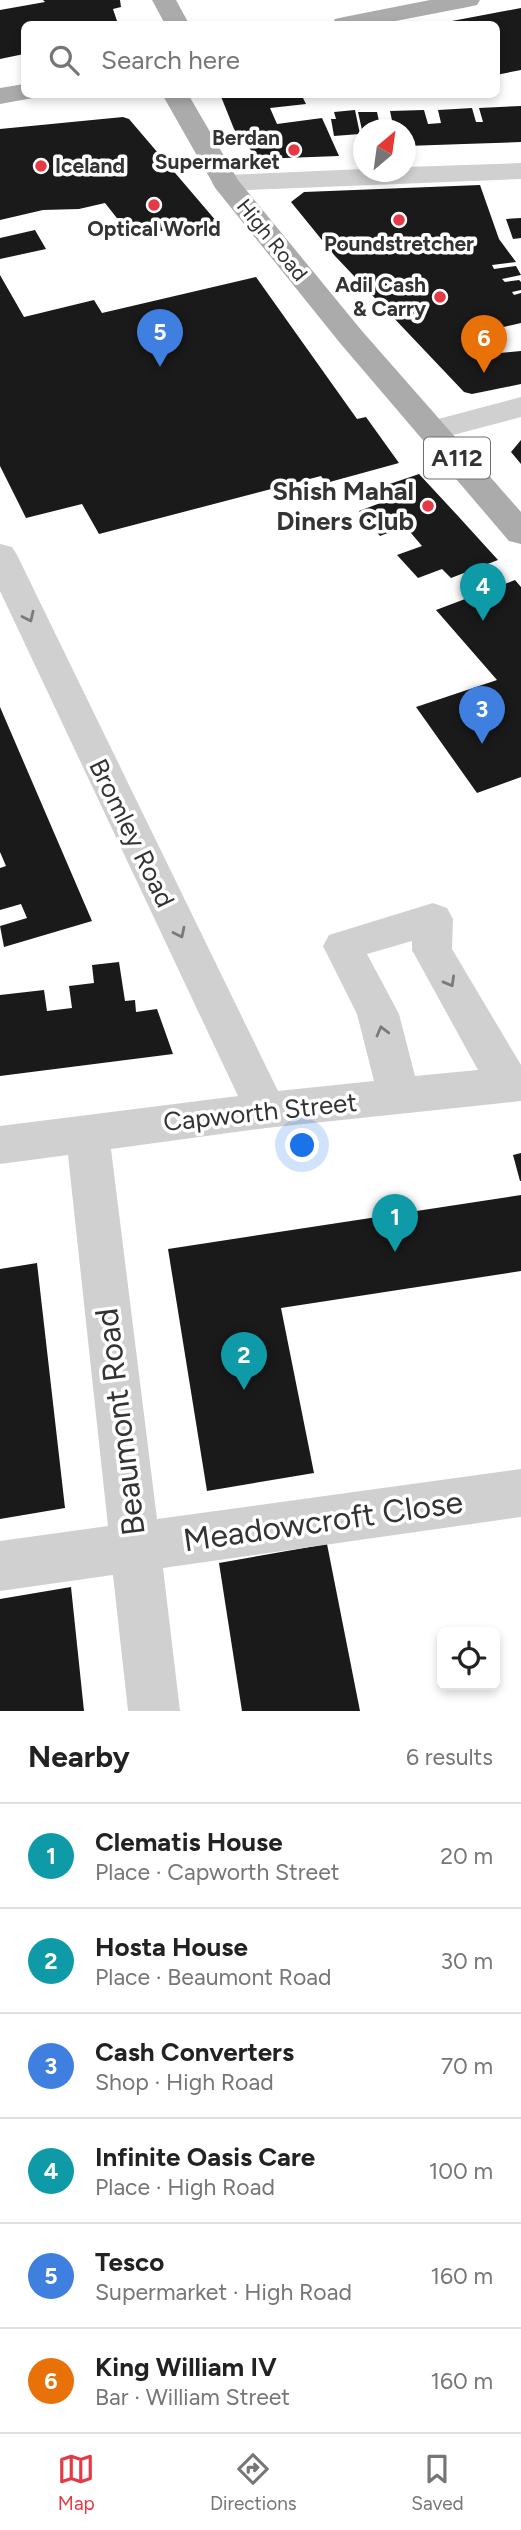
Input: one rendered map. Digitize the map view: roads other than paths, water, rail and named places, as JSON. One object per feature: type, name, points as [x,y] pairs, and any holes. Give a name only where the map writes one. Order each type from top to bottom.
[{"type":"main road","points":[[164,0],[175,21]]},
{"type":"main road","points":[[360,21],[468,0]]},
{"type":"main road","points":[[0,96],[21,93]]},
{"type":"main road","name":"High Road","points":[[177,98],[226,183],[351,337],[521,533]]},
{"type":"street","points":[[226,183],[521,171]]},
{"type":"street","points":[[434,430],[521,407]]},
{"type":"street","name":"Bromley Road","points":[[0,555],[267,1110]]},
{"type":"street","points":[[399,1097],[378,1014],[343,946],[433,919],[432,950],[515,1084]]},
{"type":"street","name":"Capworth Street","points":[[0,1145],[267,1110],[515,1084]]},
{"type":"street","name":"Beaumont Road","points":[[86,1132],[154,1711]]},
{"type":"street","name":"Meadowcroft Close","points":[[0,1566],[521,1493]]},
{"type":"place","name":"Berdan Supermarket","points":[[294,150]]},
{"type":"place","name":"Iceland","points":[[41,166]]},
{"type":"place","name":"Optical World","points":[[154,205]]},
{"type":"place","name":"Poundstretcher","points":[[399,220]]},
{"type":"place","name":"Adil Cash & Carry","points":[[440,297]]},
{"type":"place","name":"Tesco","points":[[160,367]]},
{"type":"place","name":"King William IV","points":[[484,373]]},
{"type":"place","name":"Shish Mahal Diners Club","points":[[428,506]]},
{"type":"place","name":"Infinite Oasis Care","points":[[483,621]]},
{"type":"place","name":"Cash Converters","points":[[482,744]]},
{"type":"place","name":"Clematis House","points":[[395,1252]]},
{"type":"place","name":"Hosta House","points":[[244,1390]]}]
